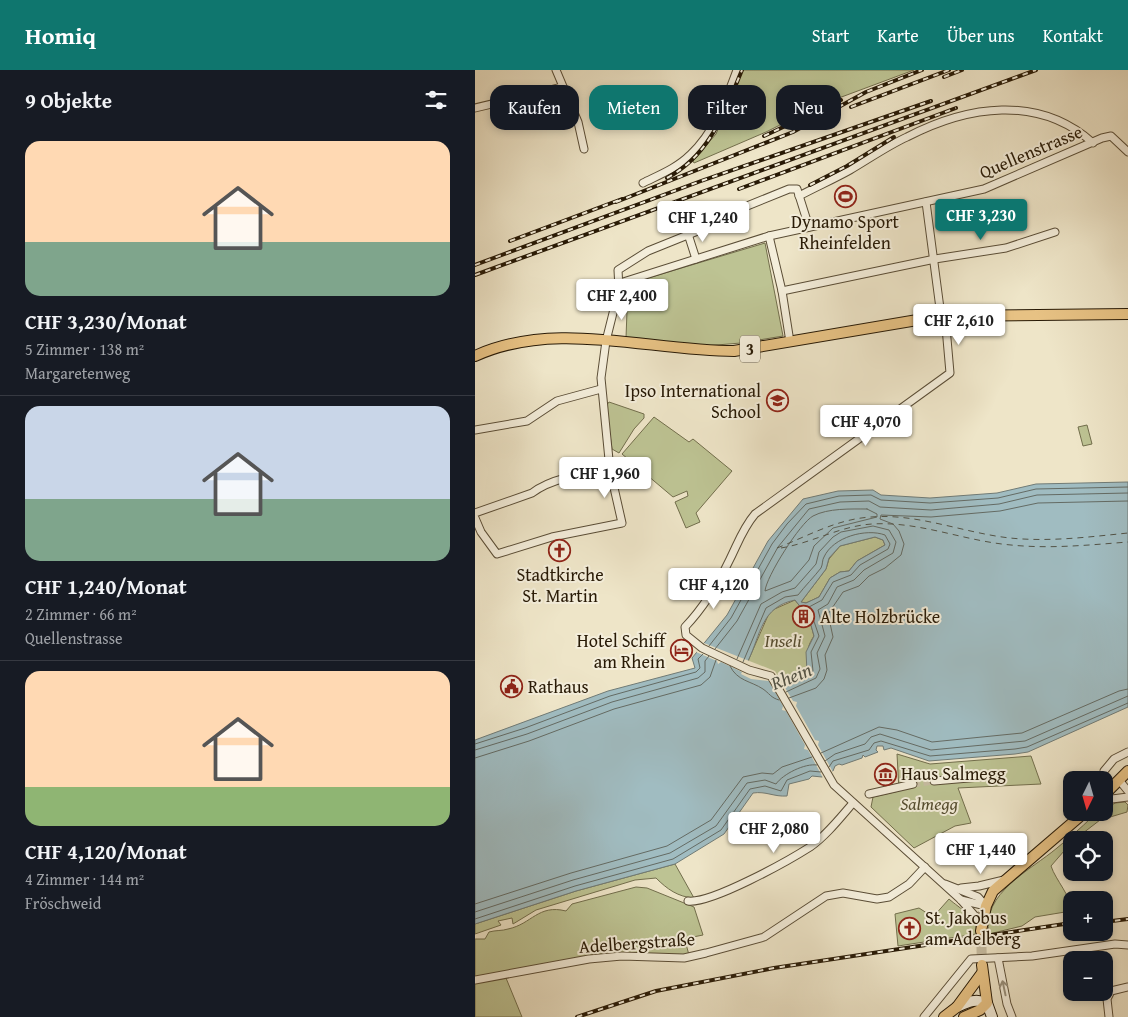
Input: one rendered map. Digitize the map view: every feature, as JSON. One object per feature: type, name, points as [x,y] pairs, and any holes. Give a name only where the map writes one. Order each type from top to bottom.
[{"type":"main road","name":"3","points":[[475,356],[507,344],[531,340],[563,338],[717,351],[756,349],[943,316],[1128,314]]},
{"type":"main road","points":[[1113,786],[1128,771]]},
{"type":"main road","points":[[982,927],[986,906],[993,891],[1051,844],[1075,821]]},
{"type":"main road","points":[[945,1017],[957,1007],[982,969],[987,1003],[992,1017]]},
{"type":"main road","points":[[957,1007],[975,1000],[987,1003]]},
{"type":"main road","points":[[964,1017],[980,1010],[987,1003]]},
{"type":"main road","points":[[964,1017],[972,1017]]},
{"type":"street","points":[[556,70],[561,85]]},
{"type":"street","points":[[643,183],[675,167],[690,156],[709,134],[737,70]]},
{"type":"street","points":[[475,108],[490,104]]},
{"type":"street","points":[[799,196],[849,170],[907,136],[984,109],[1029,110],[1059,121],[1093,143]]},
{"type":"street","points":[[579,126],[584,149]]},
{"type":"street","name":"Quellenstrasse","points":[[620,282],[769,236],[984,189],[1111,136],[1128,152]]},
{"type":"street","points":[[475,518],[481,532],[497,554],[552,537],[622,523],[609,470],[601,389],[606,341],[620,282],[617,270],[648,251],[681,240],[688,234],[710,226],[715,219],[789,189],[797,189],[809,227]]},
{"type":"street","points":[[927,202],[951,367],[950,373],[762,508],[744,527],[715,588],[702,609],[685,627],[686,635],[702,648],[749,670],[771,676],[829,777],[853,803],[961,900],[982,927]]},
{"type":"street","points":[[782,290],[935,259],[1006,248],[1055,232]]},
{"type":"street","points":[[688,234],[696,259]]},
{"type":"street","points":[[769,236],[782,290],[790,342]]},
{"type":"street","points":[[475,430],[527,421],[557,401],[601,389]]},
{"type":"street","points":[[475,513],[532,493],[537,489],[573,475],[609,470]]},
{"type":"street","points":[[1104,771],[1114,758],[1128,752]]},
{"type":"street","points":[[934,781],[992,776]]},
{"type":"street","points":[[1119,780],[1128,790]]},
{"type":"street","points":[[869,794],[913,784]]},
{"type":"street","points":[[1113,799],[1128,798]]},
{"type":"street","points":[[688,901],[695,902],[723,892],[811,846],[853,803]]},
{"type":"street","name":"Adelbergstraße","points":[[475,980],[589,959],[622,956],[678,958],[706,953],[764,937],[826,896],[843,893],[877,899],[889,897],[909,884],[925,867]]},
{"type":"street","points":[[958,888],[1006,880]]},
{"type":"street","points":[[943,883],[978,897],[986,906]]},
{"type":"street","points":[[961,900],[986,906]]},
{"type":"street","points":[[924,1017],[971,959],[998,958],[1128,944]]},
{"type":"street","points":[[998,958],[1007,1004],[1012,1017]]},
{"type":"street","points":[[1109,1017],[1107,999],[1111,991],[1128,987]]},
{"type":"green space","points":[[743,70],[914,70],[841,97],[841,85],[776,85],[776,127],[694,163],[693,161],[718,130],[766,130],[766,85],[737,85]]},
{"type":"green space","points":[[765,243],[783,336],[741,343],[704,346],[626,338],[628,284]]},
{"type":"green space","points":[[609,402],[644,414],[644,418],[634,429],[619,453],[612,449],[606,406]]},
{"type":"green space","points":[[654,417],[689,442],[693,439],[732,471],[696,513],[700,522],[686,528],[675,502],[688,496],[687,491],[673,497],[622,454]]},
{"type":"green space","points":[[1087,425],[1092,444],[1083,446],[1078,427]]},
{"type":"green space","points":[[875,537],[883,540],[885,545],[857,561],[849,571],[840,572],[830,578],[819,597],[806,603],[801,602],[826,569],[829,559],[840,546]]},
{"type":"green space","name":"Inseli","points":[[795,600],[809,618],[814,636],[808,650],[807,672],[781,681],[748,661],[770,611]]},
{"type":"green space","name":"Salmegg","points":[[897,754],[930,764],[1031,756],[1041,784],[958,788],[971,823],[955,826],[914,848],[871,807],[873,797],[899,791]]},
{"type":"green space","points":[[1125,802],[1128,805],[1127,812],[1113,816],[1113,804]]},
{"type":"green space","points":[[1088,821],[1099,821],[1086,831],[1077,831]]},
{"type":"green space","points":[[1063,843],[1063,852],[1051,866],[1064,891],[1063,912],[1035,917],[1022,926],[989,934],[989,919],[993,906],[1000,895],[1022,874]]},
{"type":"green space","points":[[675,864],[694,898],[673,892],[656,878],[635,880],[536,910],[513,924],[512,918],[498,921],[501,925],[475,934],[475,924],[576,891]]},
{"type":"green space","points":[[636,887],[647,888],[694,907],[703,935],[688,938],[689,943],[686,944],[689,955],[618,953],[475,978],[475,939],[485,939],[489,932],[516,927],[542,912],[549,910],[566,911],[572,904]]},
{"type":"green space","points":[[949,899],[972,919],[975,923],[976,934],[898,946],[895,914],[919,908],[933,917]]},
{"type":"green space","points":[[506,978],[522,1017],[475,1017],[475,983]]},
{"type":"water","points":[[1128,482],[1128,707],[1028,752],[929,761],[891,748],[884,750],[883,746],[877,746],[876,750],[878,752],[865,757],[863,755],[862,758],[842,765],[839,764],[835,766],[833,771],[822,777],[812,776],[809,779],[789,784],[787,796],[753,793],[724,834],[675,864],[576,891],[475,924],[475,740],[608,691],[695,668],[692,658],[727,615],[768,541],[803,499],[838,491],[873,490],[881,495],[930,498],[997,493],[1036,484]],"holes":[[[875,537],[883,540],[885,545],[857,561],[849,571],[840,572],[830,578],[819,597],[806,603],[801,602],[826,569],[829,558],[840,546]],[[795,600],[809,618],[814,636],[806,652],[807,672],[782,681],[748,661],[769,615],[775,609]]]},
{"type":"pier","points":[[704,643],[775,671],[793,701],[797,702],[796,706],[815,740],[819,741],[818,745],[833,772],[823,778],[808,750],[804,749],[805,745],[786,711],[782,710],[783,706],[769,681],[751,679],[741,674],[742,672],[721,662],[718,664],[717,661],[696,652]]},
{"type":"ferry route","points":[[777,548],[846,521],[871,517],[906,518],[993,535],[1025,539],[1069,539],[1128,533]]},
{"type":"ferry route","points":[[781,548],[837,531],[872,524],[907,525],[993,543],[1040,547],[1128,542]]},
{"type":"tunnel","points":[[992,776],[1004,775]]},
{"type":"tunnel","points":[[913,784],[934,781]]},
{"type":"tunnel","points":[[981,931],[982,965]]},
{"type":"railway","points":[[667,178],[682,169],[705,145],[722,117],[742,70]]},
{"type":"railway","points":[[616,202],[793,132],[866,92],[922,70]]},
{"type":"railway","points":[[851,107],[949,70]]},
{"type":"railway","points":[[944,77],[962,70]]},
{"type":"railway","points":[[475,275],[1036,70]]},
{"type":"railway","points":[[475,265],[701,181],[931,101]]},
{"type":"railway","points":[[739,189],[956,108]]},
{"type":"railway","points":[[764,136],[777,130]]},
{"type":"railway","points":[[810,185],[847,166],[894,137]]},
{"type":"railway","points":[[510,241],[622,199]]},
{"type":"railway","points":[[1113,921],[1128,919]]},
{"type":"railway","points":[[577,1017],[656,991],[774,968],[1063,924]]},
{"type":"place","name":"Dynamo Sport Rheinfelden","points":[[845,197]]},
{"type":"place","name":"Ipso International School","points":[[777,401]]},
{"type":"place","name":"Stadtkirche St. Martin","points":[[560,550]]},
{"type":"place","name":"Alte Holzbrücke","points":[[804,617]]},
{"type":"place","name":"Hotel Schiff am Rhein","points":[[681,651]]},
{"type":"place","name":"Rathaus","points":[[512,687]]},
{"type":"place","name":"Haus Salmegg","points":[[885,774]]},
{"type":"place","name":"St. Jakobus am Adelberg","points":[[909,928]]},
{"type":"water label","name":"Rhein","points":[[791,676]]}]
